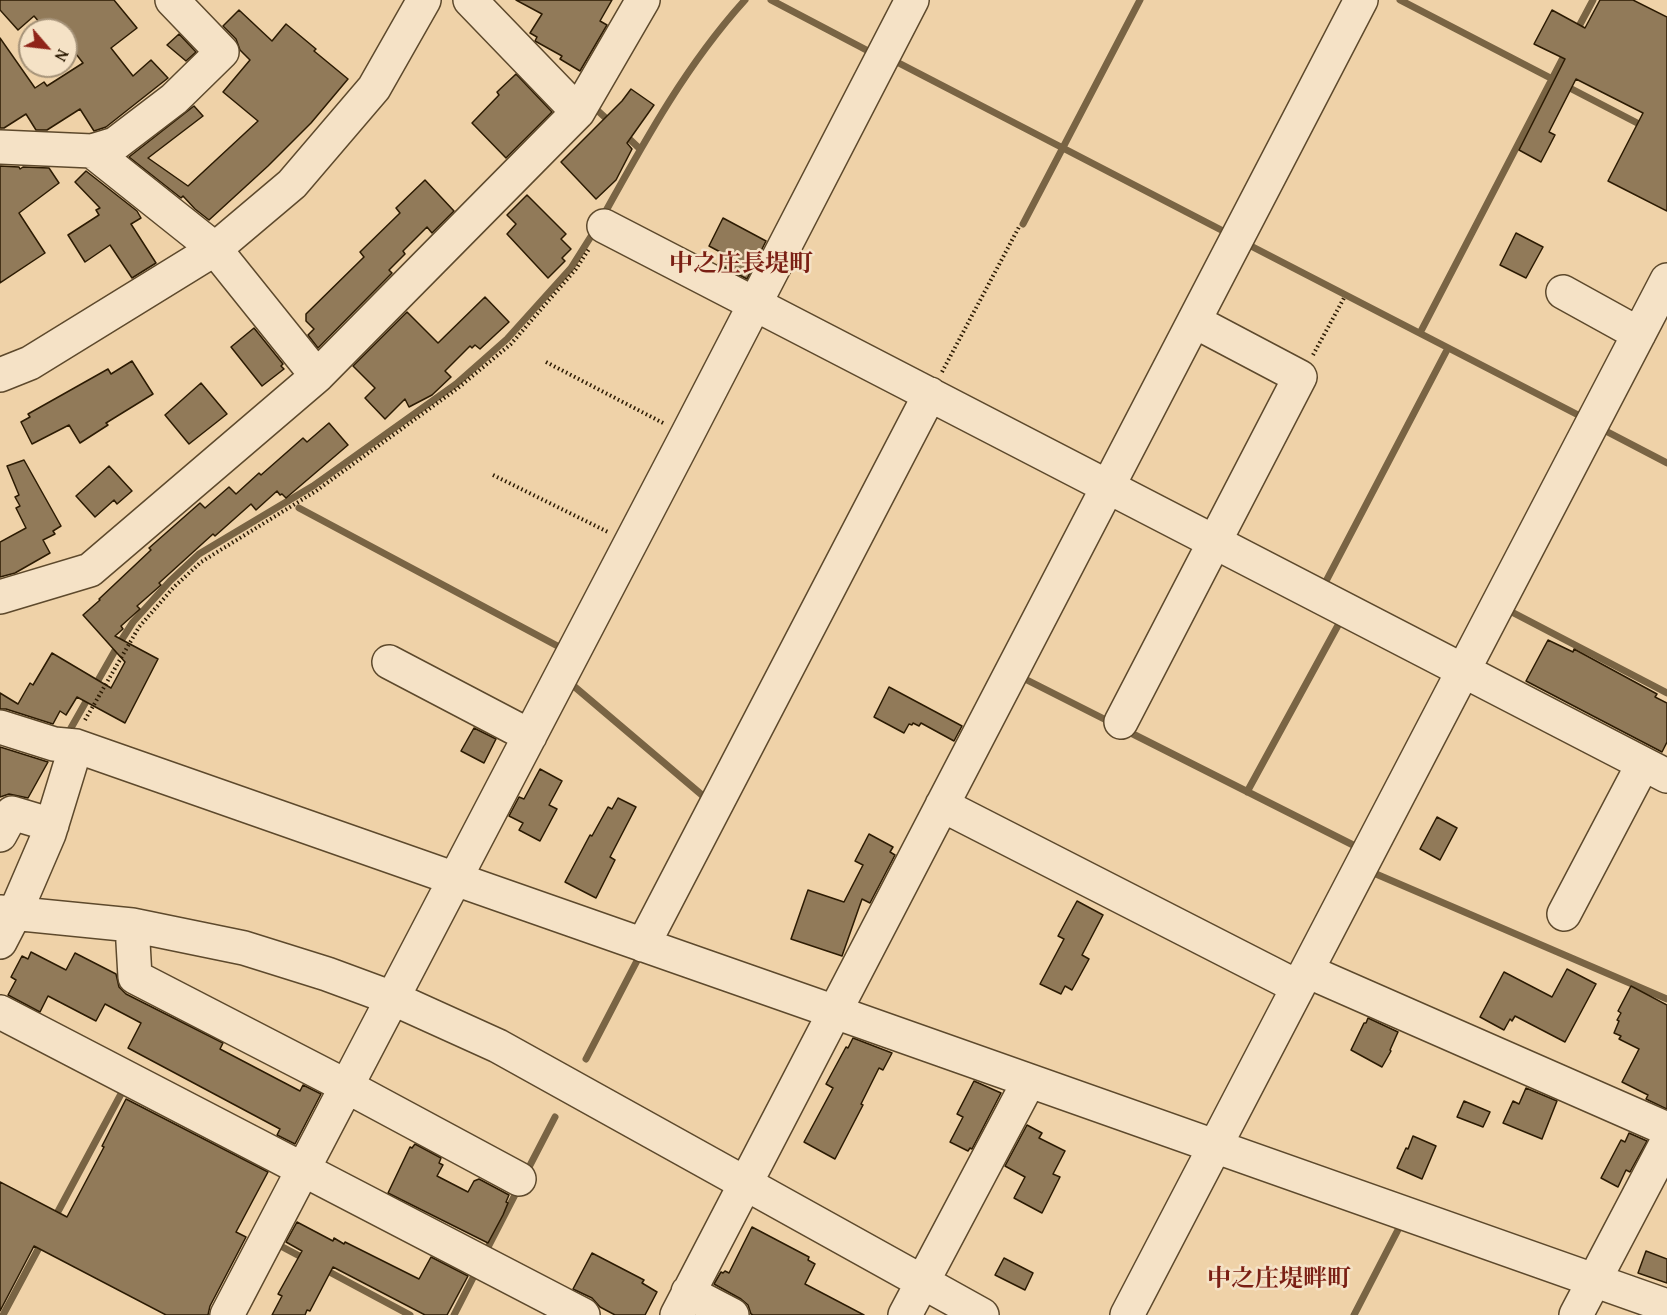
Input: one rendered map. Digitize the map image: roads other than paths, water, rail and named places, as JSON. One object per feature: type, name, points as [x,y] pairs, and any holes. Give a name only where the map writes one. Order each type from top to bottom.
[{"type":"street","points":[[0,147],[92,151],[115,144],[174,99],[222,52],[172,0]]},
{"type":"street","points":[[0,375],[30,363],[215,249],[292,184],[374,88],[424,0]]},
{"type":"street","points":[[470,0],[578,112]]},
{"type":"street","points":[[0,597],[90,570],[317,376],[578,112],[643,0]]},
{"type":"street","points":[[227,1315],[531,736],[912,0]]},
{"type":"street","points":[[732,1315],[682,1304],[1361,0]]},
{"type":"street","points":[[92,151],[215,249],[317,376]]},
{"type":"street","points":[[604,226],[1655,770],[1564,914]]},
{"type":"street","points":[[1128,1315],[1667,280]]},
{"type":"street","points":[[1563,292],[1639,334]]},
{"type":"street","points":[[1121,722],[1300,377],[1194,321]]},
{"type":"street","points":[[643,945],[930,394]]},
{"type":"street","points":[[389,662],[531,736]]},
{"type":"street","points":[[0,727],[54,744],[76,746],[1667,1306]]},
{"type":"street","points":[[0,942],[8,913],[33,872],[52,825],[76,746]]},
{"type":"street","points":[[942,806],[1303,979],[1667,1129]]},
{"type":"street","points":[[0,835],[12,813],[52,825]]},
{"type":"street","points":[[0,849],[33,872]]},
{"type":"street","points":[[8,913],[132,925],[244,948],[327,974],[392,998],[498,1046],[982,1315]]},
{"type":"street","points":[[132,925],[135,977],[519,1179]]},
{"type":"street","points":[[0,1011],[582,1315]]},
{"type":"street","points":[[905,1315],[1029,1081]]},
{"type":"street","points":[[1576,1315],[1667,1142]]},
{"type":"waterway","points":[[602,218],[667,105],[704,51],[745,0]]},
{"type":"waterway","points":[[771,0],[874,54]]},
{"type":"waterway","points":[[1023,224],[1140,0]]},
{"type":"waterway","points":[[1400,0],[1643,126]]},
{"type":"waterway","points":[[1576,32],[1593,0]]},
{"type":"waterway","points":[[1420,333],[1567,50]]},
{"type":"waterway","points":[[891,59],[1227,233]]},
{"type":"waterway","points":[[597,110],[610,122]]},
{"type":"waterway","points":[[623,133],[640,149]]},
{"type":"waterway","points":[[67,735],[133,622],[170,581],[199,554],[313,486],[456,384],[507,339],[571,268],[595,230]]},
{"type":"waterway","points":[[1247,244],[1584,418]]},
{"type":"waterway","points":[[1329,588],[1324,585],[1448,348]]},
{"type":"waterway","points":[[1600,428],[1667,463]]},
{"type":"waterway","points":[[299,508],[565,650]]},
{"type":"waterway","points":[[1507,607],[1506,609],[1667,693]]},
{"type":"waterway","points":[[1247,792],[1342,618]]},
{"type":"waterway","points":[[1021,677],[1112,723]]},
{"type":"waterway","points":[[569,682],[709,801]]},
{"type":"waterway","points":[[1125,730],[1361,849]]},
{"type":"waterway","points":[[1369,871],[1667,999]]},
{"type":"waterway","points":[[586,1059],[640,955]]},
{"type":"waterway","points":[[54,1219],[121,1094]]},
{"type":"waterway","points":[[526,1173],[555,1117]]},
{"type":"waterway","points":[[485,1253],[518,1189]]},
{"type":"waterway","points":[[1354,1315],[1401,1224]]},
{"type":"waterway","points":[[3,1315],[42,1242]]},
{"type":"waterway","points":[[275,1243],[307,1260]]},
{"type":"waterway","points":[[322,1268],[410,1315]]},
{"type":"waterway","points":[[454,1315],[477,1270]]},
{"type":"district","name":"中之庄長堤町","points":[[741,265]]},
{"type":"district","name":"中之庄堤畔町","points":[[1279,1280]]}]
